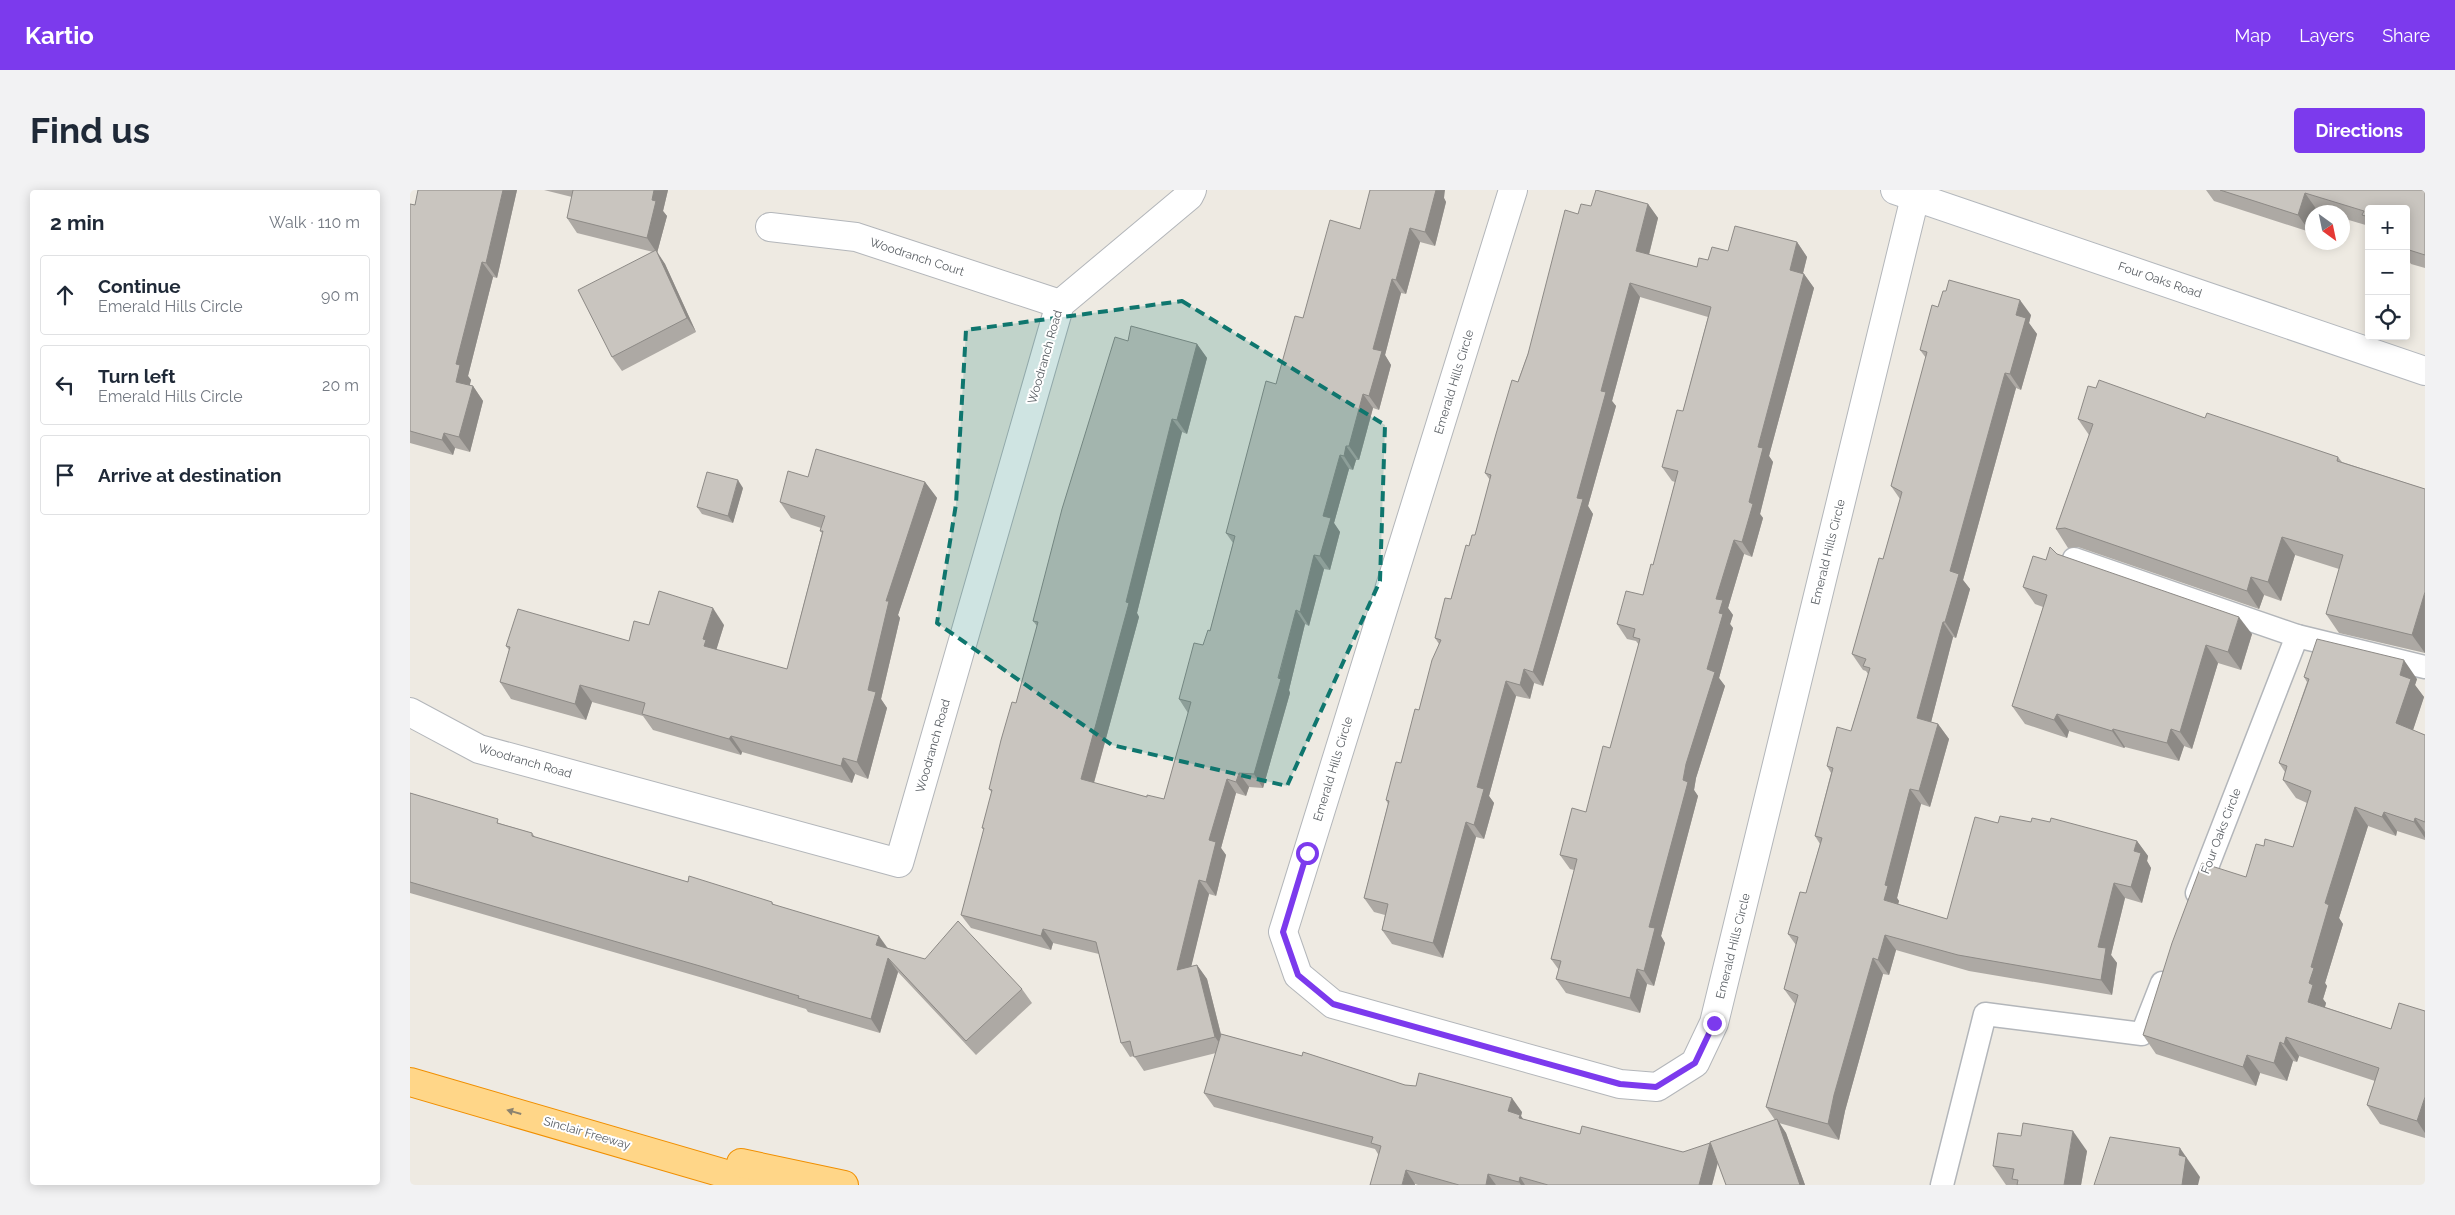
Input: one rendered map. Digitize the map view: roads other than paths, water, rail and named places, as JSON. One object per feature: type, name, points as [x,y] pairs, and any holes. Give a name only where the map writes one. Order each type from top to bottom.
[{"type":"highway","name":"Sinclair Freeway","points":[[410,1082],[764,1185]]},
{"type":"highway","points":[[561,1126],[844,1185]]},
{"type":"street","name":"Woodranch Road","points":[[410,712],[479,749],[899,863],[1060,304],[1189,196],[1192,190]]},
{"type":"street","name":"Emerald Hills Circle","points":[[1513,190],[1283,932],[1298,975],[1333,1004],[1620,1084],[1656,1087],[1695,1063],[1714,1023],[1905,193]]},
{"type":"street","name":"Four Oaks Road","points":[[1905,193],[2425,371]]},
{"type":"street","name":"Woodranch Court","points":[[770,227],[856,237],[1060,304]]},
{"type":"lane","points":[[2074,559],[2297,636],[2425,666]]},
{"type":"lane","name":"Four Oaks Circle","points":[[2189,914],[2297,636]]},
{"type":"lane","points":[[1942,1185],[1985,1014],[2142,1034],[2171,960]]}]
